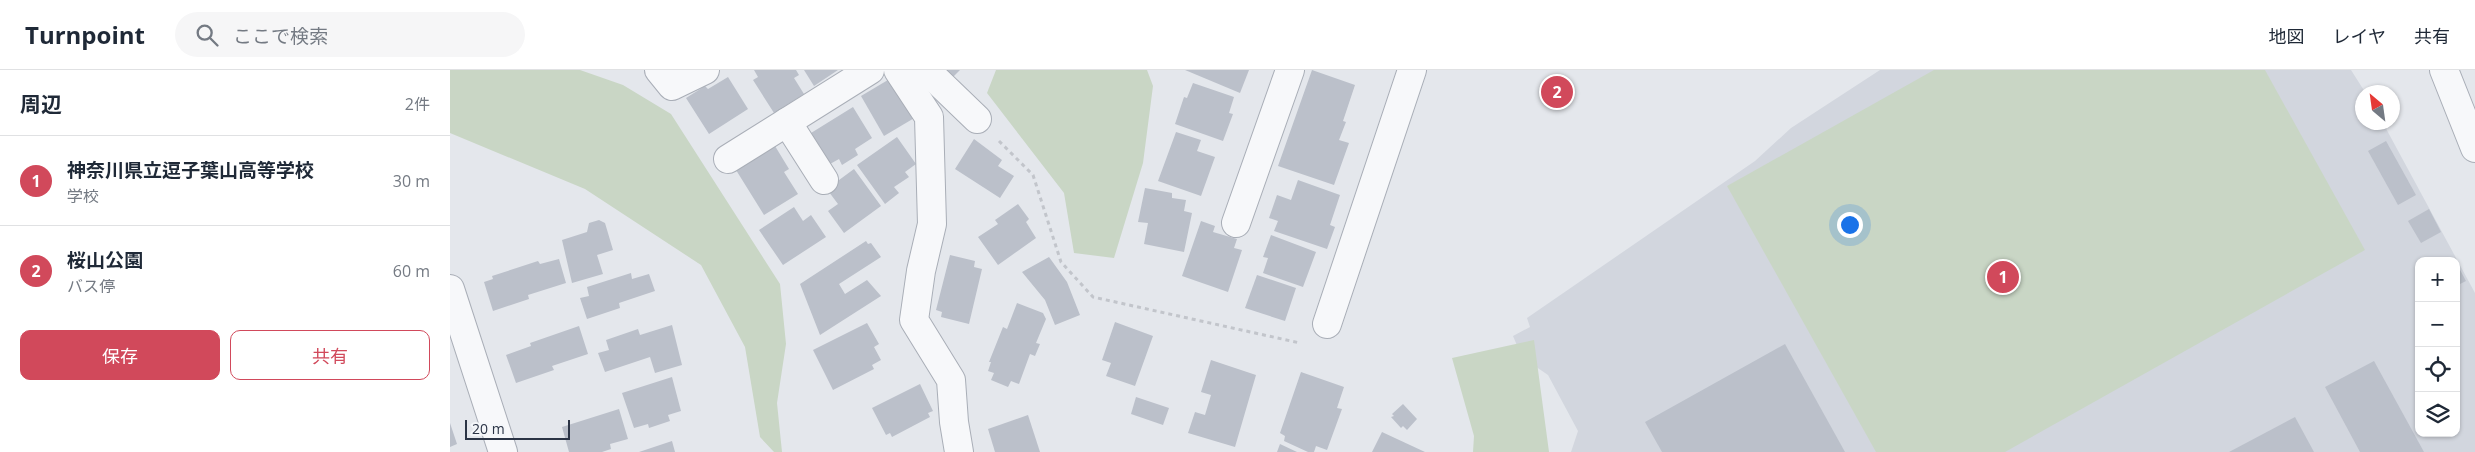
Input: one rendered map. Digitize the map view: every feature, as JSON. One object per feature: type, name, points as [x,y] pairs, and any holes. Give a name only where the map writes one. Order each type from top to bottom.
[{"type":"street","points":[[659,70],[672,86],[705,70]]},
{"type":"street","points":[[728,159],[870,70]]},
{"type":"street","points":[[898,70],[929,117],[932,224],[921,271],[914,320],[952,380],[954,422],[959,452]]},
{"type":"street","points":[[926,70],[977,119]]},
{"type":"street","points":[[1236,223],[1290,70]]},
{"type":"street","points":[[1327,324],[1412,70]]},
{"type":"street","points":[[2444,70],[2475,148]]},
{"type":"street","points":[[787,122],[824,180]]},
{"type":"street","points":[[450,289],[503,452]]},
{"type":"path","points":[[977,119],[1034,175],[1061,262],[1093,297],[1318,347],[1327,324]]},
{"type":"shaded area","points":[[1880,70],[2351,70],[2361,85],[2355,85],[2355,130],[2387,130],[2456,257],[2415,257],[2415,437],[2460,437],[2460,265],[2475,293],[2475,452],[1571,452],[1578,431],[1548,375],[1522,357],[1513,336],[1530,327],[1527,318],[1755,161],[1791,128]]},
{"type":"green space","points":[[450,70],[580,70],[623,85],[671,114],[780,284],[786,344],[777,403],[782,452],[774,452],[760,437],[745,347],[701,265],[585,189],[450,133]]},
{"type":"green space","points":[[996,70],[1147,70],[1153,86],[1143,163],[1114,258],[1074,253],[1064,193],[987,93]]},
{"type":"green space","points":[[1934,70],[2265,70],[2365,250],[2005,452],[1876,452],[1727,186]]},
{"type":"green space","points":[[1534,340],[1549,452],[1473,452],[1474,436],[1452,358]]},
{"type":"building","points":[[754,70],[796,70],[799,75],[794,78],[804,94],[774,113],[753,80],[758,77]]},
{"type":"building","points":[[804,70],[838,70],[814,86]]},
{"type":"building","points":[[946,70],[960,70],[953,77]]},
{"type":"building","points":[[1185,70],[1249,70],[1240,93]]},
{"type":"building","points":[[1312,70],[1355,85],[1343,121],[1346,122],[1339,140],[1349,143],[1334,185],[1278,166]]},
{"type":"building","points":[[728,77],[748,109],[709,134],[686,98],[705,86],[708,89]]},
{"type":"building","points":[[893,77],[916,117],[884,136],[861,96]]},
{"type":"building","points":[[1193,83],[1234,97],[1229,113],[1233,114],[1223,141],[1175,124],[1184,97],[1187,98]]},
{"type":"building","points":[[853,107],[872,138],[855,149],[858,155],[842,165],[839,159],[830,164],[811,133]]},
{"type":"building","points":[[1176,132],[1201,140],[1197,151],[1215,157],[1201,196],[1158,181]]},
{"type":"building","points":[[897,137],[916,164],[905,172],[909,177],[894,187],[899,193],[885,204],[857,165]]},
{"type":"building","points":[[974,139],[1002,160],[998,166],[1014,176],[1000,198],[955,169]]},
{"type":"building","points":[[2386,141],[2416,195],[2398,205],[2368,151]]},
{"type":"building","points":[[775,146],[789,169],[784,172],[798,194],[764,215],[736,170]]},
{"type":"building","points":[[854,169],[881,206],[844,233],[828,211],[838,204],[829,192],[837,186],[835,183]]},
{"type":"building","points":[[1298,180],[1340,195],[1330,225],[1335,227],[1327,249],[1274,231],[1278,221],[1269,218],[1277,195],[1291,200]]},
{"type":"building","points":[[1145,188],[1172,193],[1172,198],[1186,200],[1184,211],[1192,213],[1184,252],[1144,244],[1148,223],[1138,222]]},
{"type":"building","points":[[1018,204],[1029,219],[1026,222],[1036,238],[998,265],[978,237],[998,224],[995,220]]},
{"type":"building","points":[[794,207],[803,221],[811,215],[826,237],[783,265],[759,230]]},
{"type":"building","points":[[2429,209],[2441,232],[2421,243],[2408,221]]},
{"type":"building","points":[[599,220],[605,223],[613,250],[597,255],[603,274],[572,283],[562,240],[587,232],[589,223]]},
{"type":"building","points":[[1201,221],[1215,226],[1213,232],[1237,239],[1234,248],[1242,250],[1228,292],[1182,276]]},
{"type":"building","points":[[1271,235],[1316,252],[1303,287],[1263,273],[1268,258],[1263,257]]},
{"type":"building","points":[[866,241],[868,244],[871,243],[881,257],[839,284],[845,294],[867,280],[881,296],[820,335],[800,284]]},
{"type":"building","points":[[950,255],[975,261],[974,267],[982,269],[969,324],[941,317],[942,312],[936,310]]},
{"type":"building","points":[[1049,257],[1067,282],[1080,315],[1055,325],[1045,300],[1022,272]]},
{"type":"building","points":[[559,259],[566,283],[528,295],[529,299],[493,311],[484,282],[493,279],[492,276],[538,261],[540,264]]},
{"type":"building","points":[[2460,270],[2466,281],[2460,284]]},
{"type":"building","points":[[631,273],[632,279],[649,274],[655,291],[619,303],[620,308],[587,319],[580,298],[589,296],[587,287]]},
{"type":"building","points":[[1257,275],[1296,288],[1285,321],[1245,308]]},
{"type":"building","points":[[1017,303],[1043,313],[1046,319],[1036,343],[1040,344],[1035,356],[1030,354],[1019,384],[1011,381],[1008,387],[991,380],[994,373],[988,371],[991,362],[989,362],[1003,327],[1007,329]]},
{"type":"building","points":[[1115,322],[1153,336],[1135,386],[1106,376],[1111,363],[1102,360]]},
{"type":"building","points":[[867,323],[879,344],[874,347],[881,360],[872,365],[874,369],[833,390],[813,350]]},
{"type":"building","points":[[672,325],[682,365],[655,373],[650,357],[605,372],[598,353],[609,350],[606,340],[638,329],[640,335]]},
{"type":"building","points":[[579,326],[588,354],[552,366],[554,370],[516,383],[506,355],[531,346],[530,343]]},
{"type":"building","points":[[1785,344],[1845,452],[1662,452],[1645,422]]},
{"type":"building","points":[[1211,360],[1256,375],[1235,447],[1188,433],[1195,412],[1205,415],[1211,395],[1201,392]]},
{"type":"building","points":[[2374,361],[2424,452],[2360,452],[2325,387]]},
{"type":"building","points":[[1301,372],[1344,387],[1337,408],[1342,409],[1327,450],[1316,446],[1314,452],[1308,452],[1284,441],[1285,436],[1280,433]]},
{"type":"building","points":[[672,377],[681,411],[668,415],[670,421],[649,428],[648,424],[634,428],[622,393]]},
{"type":"building","points":[[920,384],[933,411],[928,413],[930,417],[892,437],[890,433],[886,435],[872,408]]},
{"type":"building","points":[[1136,397],[1169,408],[1163,425],[1131,414]]},
{"type":"building","points":[[1403,404],[1417,419],[1407,430],[1403,426],[1401,428],[1391,417],[1394,416],[1392,414]]},
{"type":"building","points":[[619,409],[628,439],[610,444],[611,449],[602,452],[569,452],[562,427]]},
{"type":"building","points":[[1028,415],[1040,452],[995,452],[988,429]]},
{"type":"building","points":[[2295,417],[2314,452],[2229,452]]},
{"type":"building","points":[[450,423],[457,444],[450,447]]},
{"type":"building","points":[[1382,432],[1425,452],[1372,452]]},
{"type":"building","points":[[672,441],[675,452],[639,452]]},
{"type":"building","points":[[1280,444],[1297,452],[1277,452]]},
{"type":"place","name":"桜山公園","points":[[1557,92]]},
{"type":"place","name":"神奈川県立逗子葉山高等学校","points":[[2003,277]]}]
